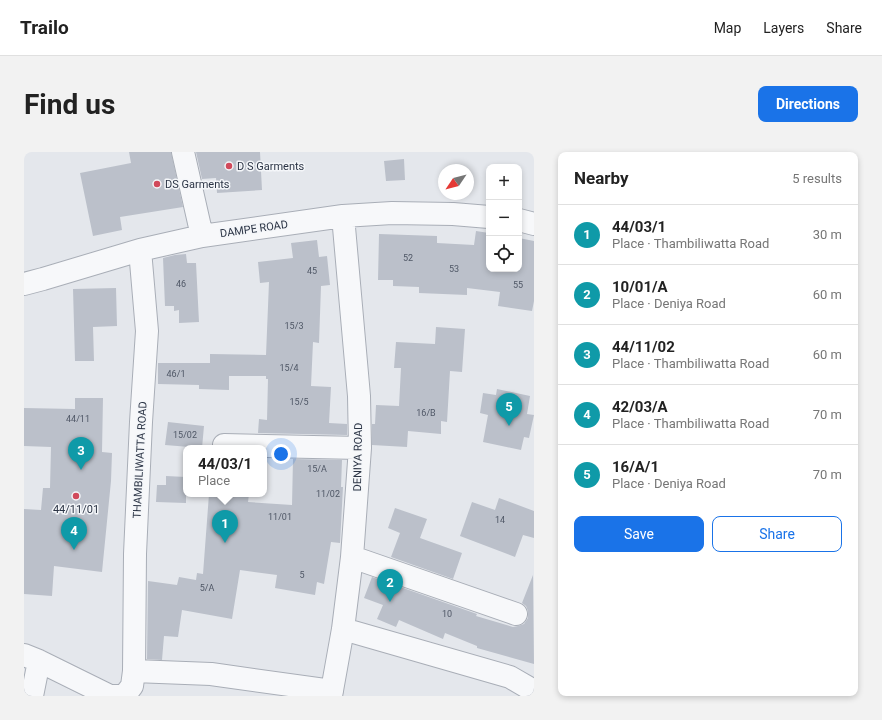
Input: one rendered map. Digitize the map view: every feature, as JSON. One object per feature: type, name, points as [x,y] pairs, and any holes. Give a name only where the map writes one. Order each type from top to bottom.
[{"type":"street","points":[[183,152],[202,236]]},
{"type":"street","name":"DAMPE ROAD","points":[[24,284],[140,250],[202,236],[343,216],[392,213],[453,214],[486,217]]},
{"type":"street","name":"DENIYA ROAD","points":[[331,694],[343,629],[352,557],[360,448],[359,396],[343,216]]},
{"type":"street","points":[[522,221],[534,224]]},
{"type":"street","name":"THAMBILIWATTA ROAD","points":[[32,696],[31,658],[110,696],[122,696],[132,686],[134,671],[136,546],[141,422],[147,331],[140,250]]},
{"type":"street","points":[[267,446],[360,448]]},
{"type":"street","points":[[352,557],[516,614]]},
{"type":"street","points":[[343,629],[510,677],[534,691]]},
{"type":"street","points":[[134,671],[211,674],[331,694]]},
{"type":"building","points":[[129,152],[171,152],[183,207],[120,217],[122,230],[93,236],[80,173],[131,163]]},
{"type":"building","name":"D S Garments","points":[[196,152],[260,152],[262,190],[217,193],[216,178],[202,179]]},
{"type":"building","points":[[404,159],[405,180],[386,181],[384,161]]},
{"type":"building","points":[[476,231],[486,233],[486,272],[522,272],[522,239],[534,241],[534,301],[532,311],[498,306],[500,292],[467,288],[467,295],[419,293],[419,287],[393,286],[393,280],[378,280],[379,234],[437,236],[437,243],[474,245]]},
{"type":"building","points":[[317,240],[319,257],[327,256],[330,285],[321,286],[319,343],[313,342],[311,386],[331,387],[329,423],[347,424],[347,435],[258,433],[259,419],[267,420],[268,379],[266,379],[266,376],[229,376],[229,390],[199,389],[199,385],[158,384],[158,363],[210,363],[210,354],[266,355],[269,282],[260,283],[258,262],[293,258],[291,243]]},
{"type":"building","points":[[186,254],[187,263],[196,263],[199,322],[179,323],[179,310],[174,311],[174,306],[165,306],[163,258]]},
{"type":"building","points":[[116,288],[117,326],[93,327],[94,361],[75,361],[73,289]]},
{"type":"building","points":[[436,327],[465,329],[462,372],[450,371],[447,422],[441,421],[441,434],[408,431],[407,447],[372,445],[372,424],[375,424],[376,405],[399,406],[401,368],[394,368],[396,342],[435,344]]},
{"type":"building","points":[[497,389],[530,396],[527,414],[534,415],[529,438],[524,437],[521,450],[483,442],[488,415],[480,413],[483,393],[496,395]]},
{"type":"building","points":[[75,398],[103,398],[102,452],[112,453],[111,481],[102,572],[54,566],[52,596],[24,594],[24,509],[41,510],[43,488],[50,488],[51,447],[24,446],[24,408],[75,409]]},
{"type":"building","points":[[168,422],[204,426],[202,445],[183,445],[183,446],[165,445]]},
{"type":"building","points":[[293,459],[342,460],[341,487],[343,487],[340,543],[331,542],[324,584],[317,582],[315,595],[275,588],[277,575],[240,570],[232,619],[182,610],[178,637],[164,636],[162,660],[147,659],[148,581],[177,585],[179,577],[196,580],[197,573],[203,574],[209,497],[249,497],[248,502],[292,505]]},
{"type":"building","points":[[166,476],[183,477],[183,497],[186,497],[186,503],[156,502],[157,485],[166,485]]},
{"type":"building","points":[[499,498],[534,511],[534,538],[523,535],[515,557],[460,536],[472,502],[495,510]]},
{"type":"building","points":[[395,508],[427,519],[420,538],[462,553],[453,579],[391,557],[400,533],[388,528]]},
{"type":"building","points":[[533,575],[534,664],[477,648],[477,646],[445,633],[443,639],[399,620],[396,627],[377,619],[383,605],[364,598],[372,577],[477,614],[476,616],[513,627],[524,624],[528,618],[526,606],[522,603]]},
{"type":"place","name":"D S Garments","points":[[229,166]]},
{"type":"place","name":"DS Garments","points":[[157,184]]},
{"type":"place","name":"16/A/1","points":[[509,426]]},
{"type":"place","name":"44/11/02","points":[[81,470]]},
{"type":"place","name":"44/11/01","points":[[76,496]]},
{"type":"place","name":"44/03/1","points":[[225,543]]},
{"type":"place","name":"42/03/A","points":[[74,550]]},
{"type":"place","name":"10/01/A","points":[[390,602]]}]
